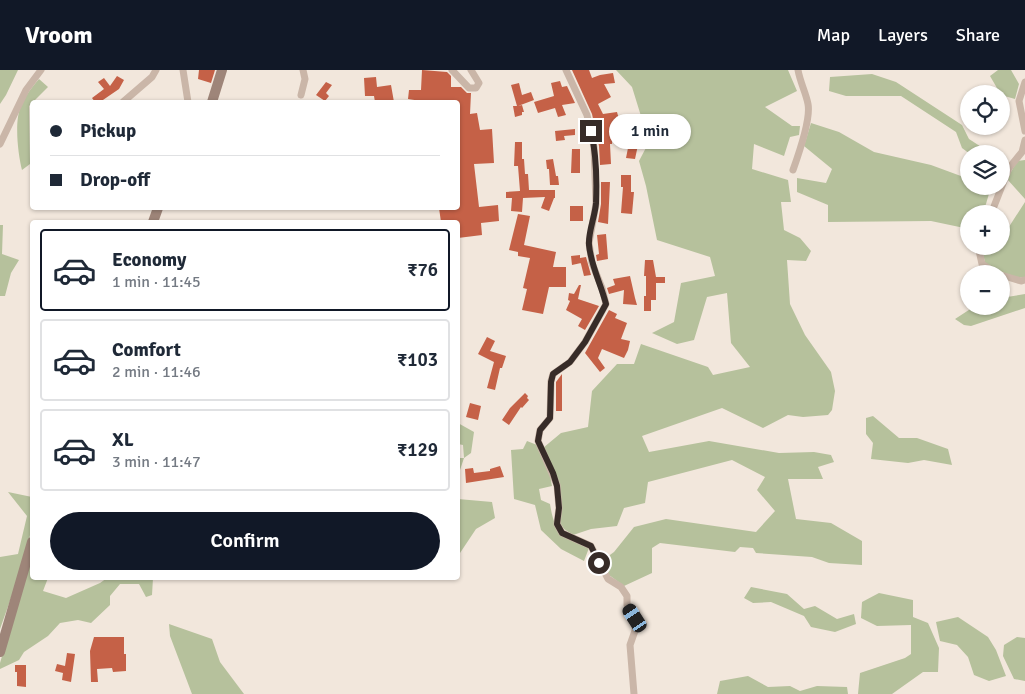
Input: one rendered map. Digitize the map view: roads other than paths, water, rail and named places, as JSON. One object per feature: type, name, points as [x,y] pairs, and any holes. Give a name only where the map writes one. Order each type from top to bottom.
[{"type":"main road","points":[[213,100],[222,70]]},
{"type":"main road","points":[[0,652],[30,549]]},
{"type":"street","points":[[0,144],[26,90],[41,70]]},
{"type":"street","points":[[125,100],[152,77],[156,70]]},
{"type":"street","points":[[183,70],[188,100]]},
{"type":"street","points":[[301,96],[305,79],[303,70]]},
{"type":"street","points":[[452,70],[469,88],[476,88],[479,83],[471,70]]},
{"type":"street","points":[[566,70],[587,115],[594,146],[596,204],[589,243],[592,263],[606,304],[585,342],[570,362],[553,374],[550,418],[540,430],[538,441],[557,486],[559,508],[557,524],[562,533],[591,546],[608,580],[621,587],[627,596],[627,605],[637,625],[630,645],[634,694]]},
{"type":"street","points":[[792,170],[808,117],[808,105],[798,70]]},
{"type":"street","points":[[1025,82],[1020,101],[1025,131]]},
{"type":"street","points":[[995,205],[1009,168],[1022,152],[1025,140]]},
{"type":"street","points":[[1010,278],[1021,281],[1025,280]]}]
